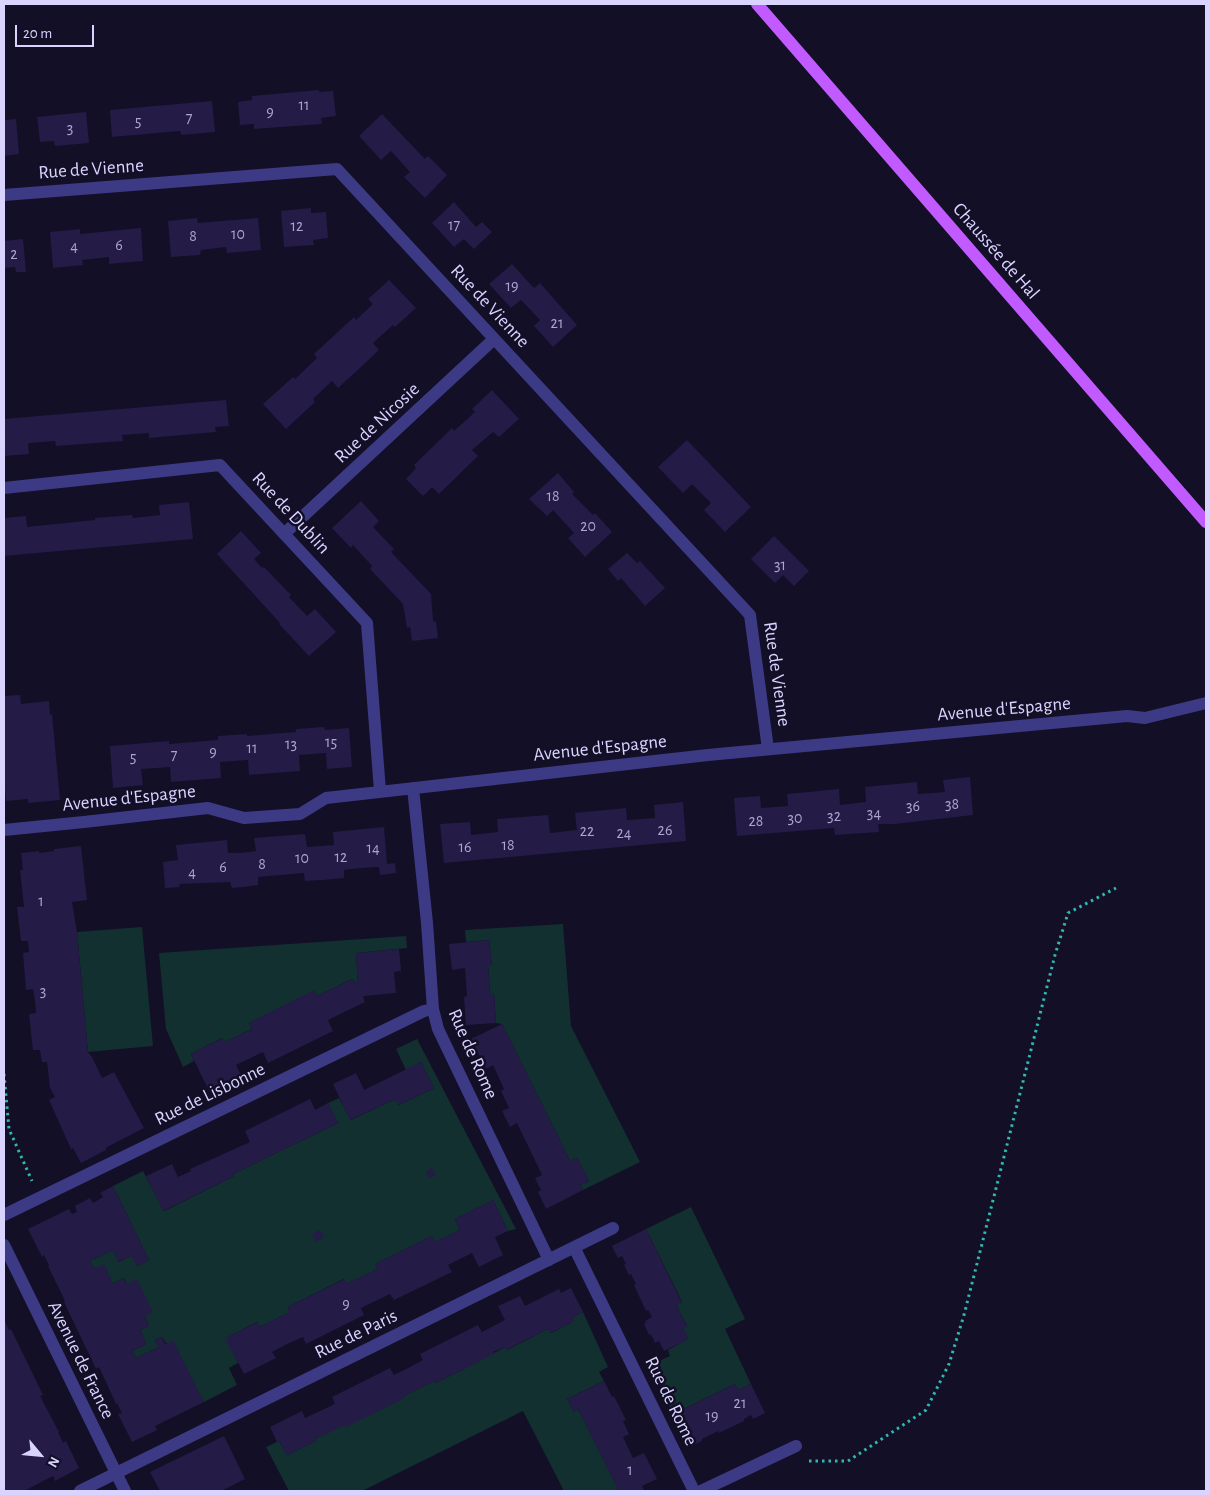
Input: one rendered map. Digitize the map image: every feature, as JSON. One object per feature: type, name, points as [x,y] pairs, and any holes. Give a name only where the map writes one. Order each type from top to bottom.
[{"type":"main road","name":"Chaussée de Hal","points":[[757,4],[1206,522]]},
{"type":"street","name":"Rue de Vienne","points":[[4,195],[337,169],[750,615],[768,750]]},
{"type":"street","name":"Rue de Nicosie","points":[[284,534],[494,339]]},
{"type":"street","name":"Rue de Dublin","points":[[4,488],[220,465],[367,623],[380,791]]},
{"type":"street","name":"Avenue d'Espagne","points":[[4,830],[208,808],[244,818],[300,814],[326,798],[380,791],[689,757],[1126,716],[1144,718],[1206,703]]},
{"type":"street","name":"Rue de Rome","points":[[413,788],[427,923],[433,1009],[438,1029],[549,1260]]},
{"type":"street","name":"Rue de Lisbonne","points":[[4,1214],[424,1011],[433,1009]]},
{"type":"street","name":"Rue de Paris","points":[[80,1491],[613,1228]]},
{"type":"street","name":"Avenue de France","points":[[4,1245],[125,1491]]},
{"type":"street","name":"Rue de Rome","points":[[574,1247],[694,1491]]},
{"type":"street","points":[[702,1491],[796,1446]]},
{"type":"path","points":[[780,1453],[796,1462],[848,1460],[926,1410],[949,1364],[964,1315],[1055,955],[1068,913],[1116,888]]},
{"type":"path","points":[[4,1074],[8,1129],[39,1197]]},
{"type":"green space","points":[[563,924],[571,1026],[640,1162],[583,1190],[580,1185],[589,1181],[577,1158],[570,1161],[502,1024],[496,1023],[494,994],[490,994],[488,966],[492,966],[489,940],[466,942],[465,930]]},
{"type":"green space","points":[[142,927],[153,1046],[88,1052],[77,932]]},
{"type":"green space","points":[[406,936],[407,948],[356,953],[358,983],[356,984],[352,979],[317,996],[314,991],[249,1023],[252,1029],[225,1042],[222,1038],[191,1054],[194,1061],[183,1067],[166,1029],[159,953]]},
{"type":"green space","points":[[417,1039],[516,1229],[508,1231],[493,1200],[455,1219],[460,1230],[435,1242],[432,1236],[375,1264],[378,1269],[347,1284],[344,1279],[288,1307],[290,1312],[260,1327],[257,1322],[226,1338],[238,1363],[229,1368],[237,1385],[204,1402],[162,1337],[155,1340],[159,1347],[136,1358],[132,1351],[146,1344],[140,1330],[149,1326],[145,1316],[124,1278],[113,1284],[104,1265],[94,1269],[90,1261],[113,1250],[119,1262],[132,1255],[137,1266],[149,1260],[113,1186],[143,1171],[164,1211],[234,1176],[233,1174],[338,1123],[328,1103],[339,1098],[351,1120],[395,1099],[399,1105],[434,1088],[421,1062],[406,1070],[396,1049]]},
{"type":"green space","points":[[691,1207],[745,1319],[725,1329],[751,1384],[738,1390],[735,1384],[673,1414],[650,1365],[670,1356],[668,1350],[688,1339],[683,1328],[687,1326],[676,1305],[682,1302],[646,1229]]},
{"type":"green space","points":[[583,1312],[608,1367],[599,1372],[604,1381],[567,1399],[574,1412],[578,1409],[619,1491],[564,1491],[523,1411],[362,1491],[289,1491],[266,1447],[279,1441],[287,1455],[316,1441],[315,1439],[434,1381],[435,1383],[462,1370],[505,1347],[507,1350],[548,1329],[551,1333],[574,1321],[573,1317]]},
{"type":"building","points":[[319,90],[319,92],[333,91],[336,116],[321,118],[322,124],[254,129],[254,124],[240,125],[238,102],[252,100],[252,96]]},
{"type":"building","points":[[212,101],[215,132],[181,135],[180,131],[112,137],[110,110]]},
{"type":"building","points":[[86,112],[89,143],[55,146],[54,141],[40,142],[37,117]]},
{"type":"building","points":[[382,114],[425,159],[428,156],[447,175],[425,198],[404,177],[410,172],[391,151],[381,160],[359,136]]},
{"type":"building","points":[[16,119],[19,154],[4,156],[4,120]]},
{"type":"building","points":[[454,202],[476,227],[482,222],[492,232],[474,249],[464,239],[454,247],[432,223]]},
{"type":"building","points":[[311,208],[311,213],[326,212],[328,238],[313,240],[314,245],[284,247],[281,211]]},
{"type":"building","points":[[197,218],[198,223],[258,218],[261,250],[227,253],[226,247],[201,250],[200,255],[171,257],[168,221]]},
{"type":"building","points":[[141,228],[143,261],[109,264],[109,257],[82,260],[83,265],[53,268],[50,232],[80,229],[80,234]]},
{"type":"building","points":[[23,239],[26,272],[16,272],[15,267],[4,268],[4,241]]},
{"type":"building","points":[[512,264],[534,288],[540,283],[577,325],[553,347],[534,326],[540,320],[521,300],[511,308],[489,284]]},
{"type":"building","points":[[389,280],[416,308],[373,343],[379,350],[360,368],[338,388],[332,381],[313,399],[315,402],[286,429],[263,404],[293,377],[295,379],[317,358],[314,354],[354,317],[356,320],[373,304],[368,299]]},
{"type":"building","points":[[492,390],[519,419],[499,437],[493,432],[472,450],[478,456],[439,494],[432,487],[423,496],[406,479],[416,468],[414,465],[452,428],[454,431],[475,412],[472,409]]},
{"type":"building","points":[[226,400],[229,426],[215,427],[216,432],[149,438],[149,433],[122,435],[123,441],[56,446],[55,441],[30,443],[28,444],[29,454],[4,456],[4,419]]},
{"type":"building","points":[[687,440],[751,507],[725,532],[704,510],[711,503],[692,484],[683,493],[658,467]]},
{"type":"building","points":[[558,473],[574,492],[572,494],[593,515],[595,513],[612,532],[585,557],[568,538],[574,533],[553,510],[547,516],[529,499]]},
{"type":"building","points":[[361,501],[379,521],[373,527],[394,549],[391,552],[431,594],[433,621],[436,622],[438,638],[412,641],[410,627],[407,628],[403,604],[370,569],[372,566],[353,545],[351,548],[332,528]]},
{"type":"building","points":[[189,502],[193,539],[4,556],[4,518],[26,516],[27,527],[95,520],[95,518],[132,515],[133,518],[160,515],[159,505]]},
{"type":"building","points":[[241,531],[261,553],[254,559],[291,595],[289,597],[307,616],[315,609],[336,632],[309,656],[217,554]]},
{"type":"building","points":[[774,536],[809,571],[794,586],[783,575],[775,583],[751,559]]},
{"type":"building","points":[[627,553],[637,563],[640,561],[665,588],[645,606],[621,578],[618,581],[608,569]]},
{"type":"building","points":[[20,695],[21,704],[49,701],[50,715],[52,714],[60,800],[28,803],[28,799],[6,801],[4,775],[4,696]]},
{"type":"building","points":[[324,727],[325,730],[349,728],[352,767],[327,769],[326,753],[299,755],[300,771],[249,775],[248,760],[220,762],[221,778],[171,782],[170,767],[141,769],[143,785],[113,788],[110,746],[169,741],[169,744],[218,740],[218,736],[296,732],[296,729]]},
{"type":"building","points":[[970,777],[973,815],[895,824],[878,824],[879,832],[835,835],[834,828],[737,836],[734,798],[760,796],[761,808],[788,806],[787,794],[839,789],[840,805],[866,802],[865,787],[917,782],[918,794],[945,792],[943,780]]},
{"type":"building","points":[[683,802],[686,841],[444,863],[440,824],[470,822],[471,835],[498,832],[497,819],[548,815],[550,833],[577,830],[575,813],[626,808],[627,820],[655,818],[654,805]]},
{"type":"building","points":[[384,827],[387,864],[395,863],[396,873],[380,875],[379,867],[361,868],[344,870],[344,878],[305,881],[304,873],[258,877],[258,885],[243,887],[232,888],[230,882],[179,884],[180,887],[165,888],[163,862],[178,860],[176,845],[227,840],[228,853],[241,853],[256,851],[254,838],[305,834],[307,847],[334,845],[333,832]]},
{"type":"building","points":[[81,846],[87,900],[72,902],[77,932],[88,1052],[102,1078],[114,1072],[144,1128],[81,1163],[73,1148],[71,1149],[49,1100],[55,1097],[50,1088],[47,1062],[42,1062],[40,1050],[33,1050],[29,1014],[36,1013],[35,1001],[33,989],[26,990],[23,953],[29,952],[28,941],[21,941],[17,907],[24,907],[20,870],[23,870],[21,853],[39,851],[39,853]]},
{"type":"building","points":[[489,940],[492,966],[488,966],[490,994],[494,993],[496,1023],[466,1025],[464,997],[467,996],[465,968],[452,970],[449,944]]},
{"type":"building","points":[[399,949],[401,971],[394,972],[396,993],[364,996],[365,1002],[328,1020],[333,1031],[268,1063],[263,1052],[236,1065],[241,1075],[209,1091],[191,1054],[223,1038],[225,1042],[252,1029],[249,1023],[314,990],[317,996],[352,979],[356,984],[358,983],[356,953]]},
{"type":"building","points":[[502,1024],[570,1161],[577,1158],[589,1181],[580,1185],[583,1190],[546,1209],[538,1192],[541,1190],[535,1178],[542,1175],[517,1123],[510,1127],[502,1111],[509,1108],[501,1091],[504,1089],[493,1065],[486,1069],[471,1039]]},
{"type":"building","points":[[421,1062],[434,1088],[399,1105],[395,1099],[350,1120],[333,1084],[356,1073],[364,1090]]},
{"type":"building","points":[[310,1099],[315,1110],[328,1103],[338,1123],[233,1174],[234,1176],[163,1211],[146,1176],[172,1164],[178,1177],[191,1171],[190,1169],[250,1142],[245,1131]]},
{"type":"building","points":[[432,1168],[436,1175],[429,1178],[426,1171]]},
{"type":"building","points":[[113,1186],[149,1260],[137,1266],[131,1256],[118,1262],[113,1250],[90,1261],[94,1269],[104,1264],[113,1284],[124,1278],[127,1284],[137,1279],[153,1312],[145,1316],[149,1326],[140,1330],[146,1344],[132,1351],[136,1358],[159,1347],[155,1340],[162,1337],[165,1344],[173,1340],[204,1402],[155,1426],[157,1430],[132,1442],[118,1414],[122,1413],[99,1367],[96,1369],[64,1302],[49,1265],[44,1255],[42,1257],[28,1229],[69,1209],[72,1214],[77,1212],[75,1206],[90,1198],[93,1203],[103,1197],[100,1193]]},
{"type":"building","points":[[493,1200],[508,1231],[495,1237],[503,1255],[479,1267],[472,1253],[448,1265],[452,1272],[394,1300],[390,1294],[361,1308],[364,1315],[306,1344],[303,1337],[287,1344],[272,1352],[276,1358],[244,1374],[225,1338],[258,1322],[260,1327],[290,1312],[288,1307],[345,1279],[347,1284],[378,1269],[375,1264],[432,1236],[435,1242],[460,1230],[455,1219]]},
{"type":"building","points":[[320,1229],[324,1238],[316,1242],[312,1234]]},
{"type":"building","points":[[646,1229],[682,1303],[676,1305],[687,1327],[683,1328],[689,1339],[664,1351],[659,1341],[655,1343],[651,1334],[649,1335],[644,1324],[646,1323],[645,1321],[652,1317],[648,1310],[646,1311],[634,1285],[636,1284],[624,1265],[626,1264],[622,1256],[618,1258],[612,1246]]},
{"type":"building","points":[[571,1288],[583,1312],[573,1317],[575,1321],[550,1333],[548,1329],[506,1350],[505,1347],[493,1352],[494,1354],[435,1383],[434,1381],[404,1396],[405,1398],[346,1427],[345,1425],[315,1439],[316,1441],[287,1455],[279,1441],[277,1442],[270,1427],[302,1411],[305,1418],[335,1404],[332,1397],[390,1368],[394,1375],[423,1360],[420,1354],[478,1325],[482,1332],[505,1320],[498,1306],[520,1296],[525,1306],[559,1289],[561,1293]]},
{"type":"building","points":[[4,1319],[9,1330],[11,1329],[43,1395],[40,1396],[63,1443],[66,1441],[79,1468],[55,1481],[53,1476],[24,1491],[4,1491]]},
{"type":"building","points":[[604,1381],[626,1420],[623,1421],[629,1434],[623,1437],[633,1458],[644,1453],[657,1479],[642,1486],[644,1490],[619,1491],[578,1409],[574,1412],[567,1399]]},
{"type":"building","points":[[735,1384],[738,1390],[751,1384],[765,1413],[753,1419],[751,1415],[744,1419],[744,1421],[719,1433],[718,1431],[702,1439],[702,1441],[689,1446],[673,1414]]},
{"type":"building","points":[[224,1436],[245,1479],[221,1491],[160,1491],[150,1472]]}]
